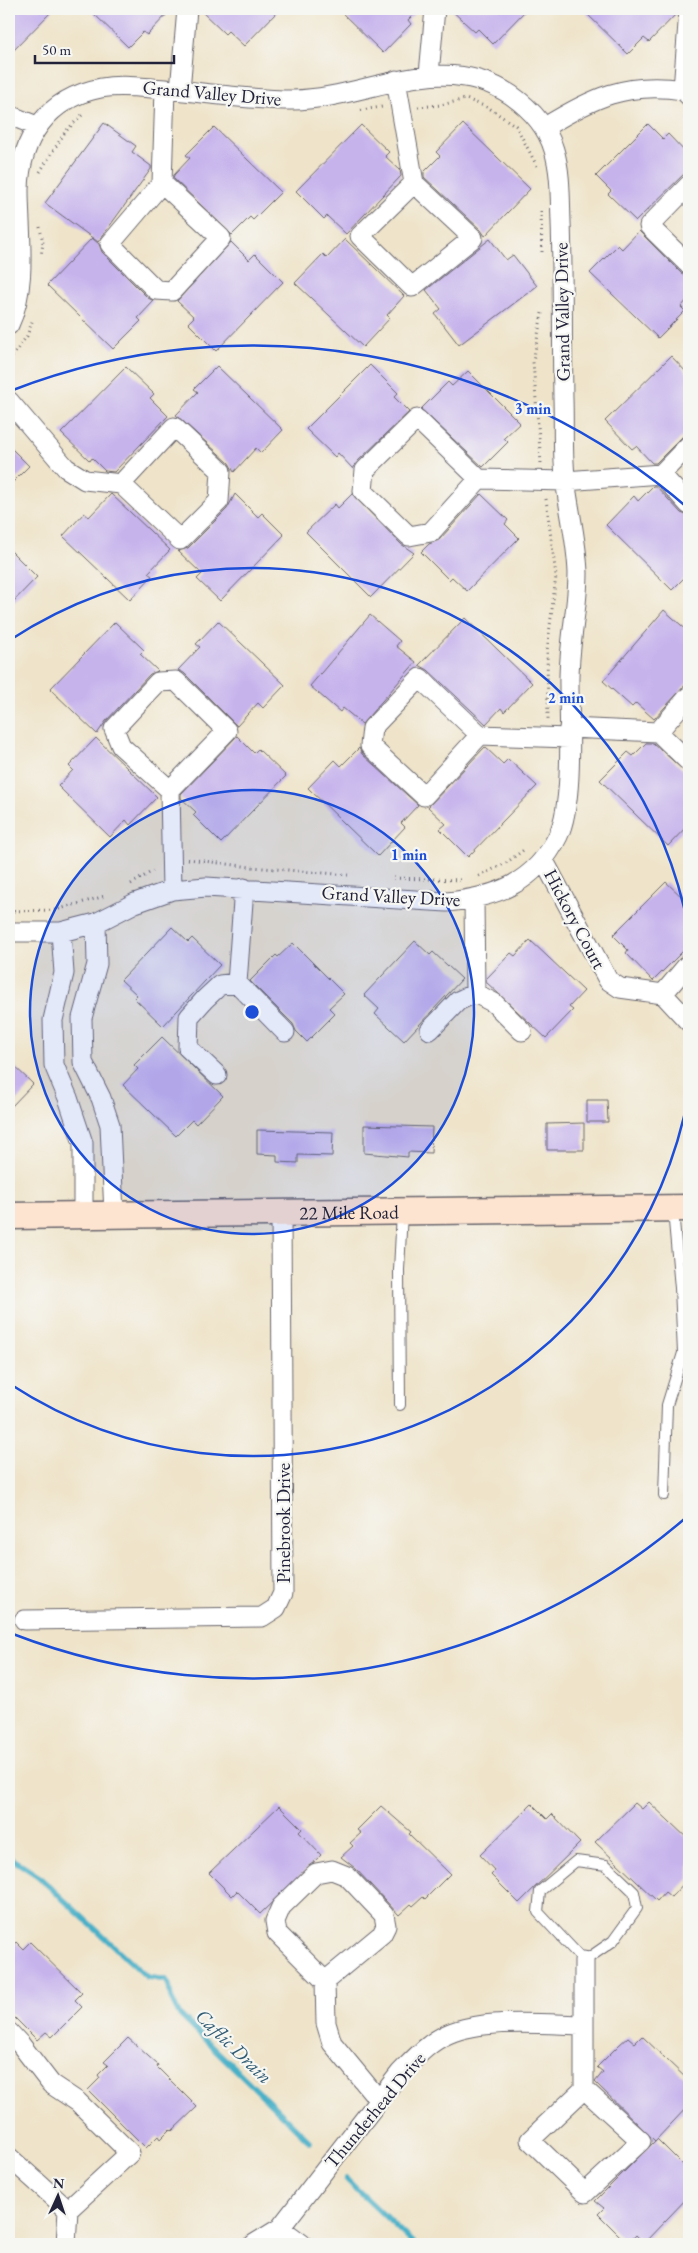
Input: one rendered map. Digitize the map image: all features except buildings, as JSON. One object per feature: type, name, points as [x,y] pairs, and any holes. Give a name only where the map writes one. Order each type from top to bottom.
[{"type":"street","points":[[162,183],[221,238],[172,290],[156,290],[110,244],[162,183],[173,90],[187,9]]},
{"type":"street","points":[[429,74],[435,9]]},
{"type":"street","points":[[545,127],[577,107],[616,91],[664,87],[686,93],[688,10]]},
{"type":"street","name":"Grand Valley Drive","points":[[9,325],[16,306],[19,285],[19,184],[22,159],[37,126],[49,113],[78,94],[104,87],[173,90],[270,99],[315,99],[352,92],[396,80],[429,74],[452,74],[491,84],[509,93],[545,127],[554,148],[559,170],[565,481],[578,579],[568,658],[569,733],[565,816],[558,836],[543,859],[511,888],[474,899],[447,902],[206,887],[172,890],[135,903],[96,923],[61,932],[9,932]]},
{"type":"street","points":[[396,80],[414,184],[473,238],[412,287],[360,236],[414,184]]},
{"type":"street","points":[[9,115],[37,126]]},
{"type":"street","points":[[689,185],[649,226],[689,265]]},
{"type":"street","points":[[9,401],[46,446],[75,475],[99,483],[121,484],[180,540],[219,501],[221,470],[174,427],[121,484]]},
{"type":"street","points":[[479,479],[431,532],[409,536],[363,491],[365,470],[417,419],[479,479],[565,481],[661,474],[689,445]]},
{"type":"street","points":[[661,474],[689,505]]},
{"type":"street","points":[[480,735],[424,796],[370,746],[372,728],[420,678],[480,735],[658,732],[689,762]]},
{"type":"street","points":[[170,790],[121,746],[114,729],[158,682],[176,681],[227,731],[170,790],[172,890]]},
{"type":"street","points":[[658,732],[689,696]]},
{"type":"street","name":"Hickory Court","points":[[543,859],[600,970],[608,980],[620,988],[663,994]]},
{"type":"street","points":[[244,888],[238,983],[284,1032]]},
{"type":"street","points":[[474,899],[476,993]]},
{"type":"street","points":[[96,923],[97,964],[82,1018],[83,1062],[101,1098],[110,1125],[114,1214]]},
{"type":"street","points":[[61,932],[64,973],[53,1020],[54,1065],[71,1106],[83,1143],[82,1214]]},
{"type":"street","points":[[689,963],[663,994],[689,1022]]},
{"type":"street","points":[[217,1075],[188,1048],[189,1018],[204,998],[220,986],[238,983]]},
{"type":"street","points":[[430,1030],[458,1001],[476,993]]},
{"type":"street","points":[[476,993],[494,1003],[522,1031]]},
{"type":"street","points":[[54,1065],[83,1062]]},
{"type":"street","name":"22 Mile Road","points":[[9,1216],[681,1208]]},
{"type":"street","name":"Pinebrook Drive","points":[[24,1620],[262,1617],[276,1608],[283,1593],[281,1212]]},
{"type":"street","points":[[325,1981],[382,1934],[386,1926],[384,1915],[347,1876],[332,1870],[316,1873],[281,1907],[275,1920],[278,1933],[325,1981],[326,2023],[332,2043],[379,2100]]},
{"type":"street","points":[[584,1960],[584,2088],[641,2141],[584,2192],[530,2140],[584,2088]]},
{"type":"street","name":"Thunderhead Drive","points":[[254,2244],[280,2228],[379,2100],[421,2051],[450,2033],[504,2024],[583,2025]]},
{"type":"street","points":[[9,2032],[22,2045],[51,2084],[78,2102],[130,2153],[68,2210],[66,2244]]},
{"type":"street","points":[[9,2157],[68,2210]]},
{"type":"street","points":[[280,2228],[302,2244]]},
{"type":"lane","points":[[664,1495],[668,1405],[683,1353],[680,1288],[681,1208]]},
{"type":"lane","points":[[400,1405],[399,1270],[402,1211]]},
{"type":"lane","points":[[576,1861],[606,1865],[634,1892],[637,1908],[613,1941],[584,1960],[538,1912],[540,1891],[576,1861]]},
{"type":"waterway","name":"Caflic Drain","points":[[9,1857],[38,1876],[147,1977],[166,1980],[169,1985],[171,1998],[179,2014],[310,2142]]},
{"type":"waterway","name":"Caflic Drain","points":[[346,2179],[414,2244]]}]
